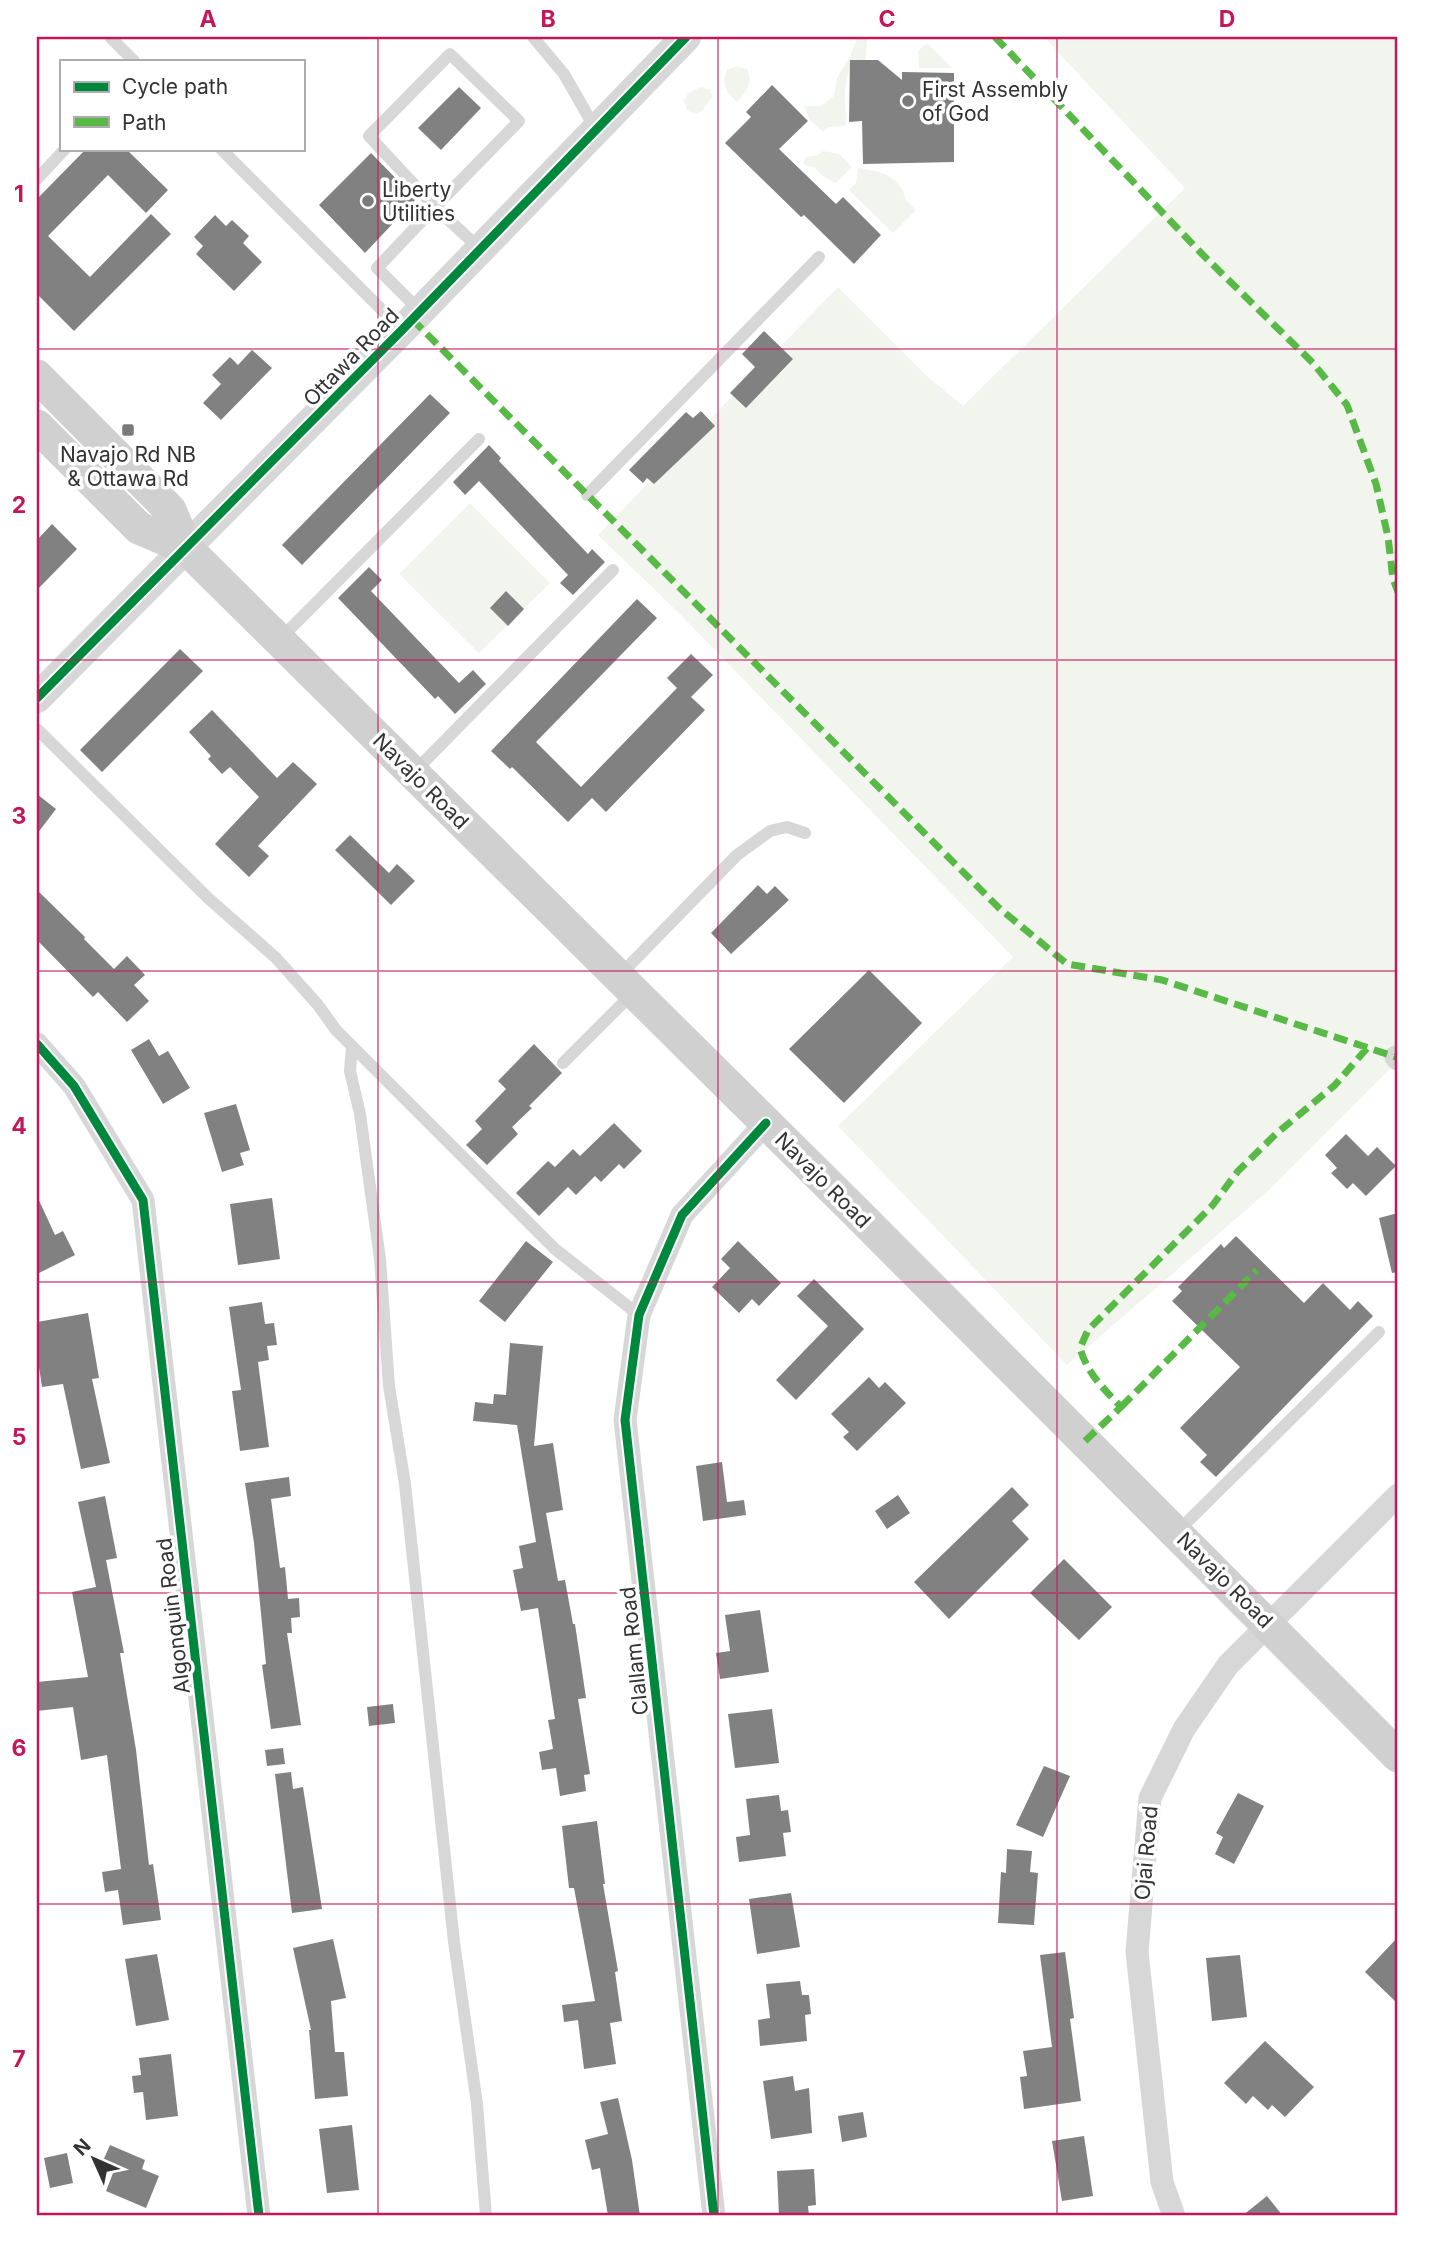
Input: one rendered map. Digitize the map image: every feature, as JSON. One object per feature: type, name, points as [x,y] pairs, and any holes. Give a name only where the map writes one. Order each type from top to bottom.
[{"type":"main road","name":"Navajo Road","points":[[37,376],[170,510],[186,548]]},
{"type":"main road","name":"Navajo Road","points":[[37,426],[139,528],[186,548],[1269,1624],[1398,1756]]},
{"type":"street","name":"Ottawa Road","points":[[37,698],[411,321],[686,37]]},
{"type":"street","name":"Algonquin Road","points":[[37,1044],[74,1086],[143,1200],[259,2216]]},
{"type":"street","name":"Clallam Road","points":[[714,2216],[625,1420],[639,1315],[682,1215],[766,1123]]},
{"type":"street","name":"Ojai Road","points":[[1174,2216],[1162,2182],[1137,1952],[1150,1798],[1184,1729],[1228,1665],[1398,1494]]},
{"type":"lane","points":[[110,37],[133,60]]},
{"type":"lane","points":[[533,37],[564,74],[596,130]]},
{"type":"lane","points":[[411,321],[377,268],[435,207],[519,121],[450,54],[369,136],[435,207],[480,249]]},
{"type":"lane","points":[[37,178],[64,150]]},
{"type":"lane","points":[[222,150],[411,321]]},
{"type":"lane","points":[[587,495],[820,257]]},
{"type":"lane","points":[[279,640],[479,439]]},
{"type":"lane","points":[[413,773],[613,570]]},
{"type":"lane","points":[[37,729],[208,898],[276,958],[352,1046],[555,1249],[639,1315]]},
{"type":"lane","points":[[563,1063],[626,984],[737,855],[770,831],[787,827],[805,833]]},
{"type":"lane","points":[[352,1046],[350,1071],[360,1114],[380,1259],[389,1386],[405,1484],[454,1942],[477,2104],[486,2216]]},
{"type":"lane","points":[[1176,1532],[1379,1332]]},
{"type":"shaded area","points":[[858,37],[867,37],[866,60],[857,60],[848,74],[845,91],[846,126],[829,127],[823,132],[810,120],[804,106],[821,106],[834,96],[837,78]]},
{"type":"shaded area","points":[[1044,37],[1398,37],[1398,1061],[1268,1191],[1067,1365],[838,1126],[1013,957],[680,614],[598,535],[838,287],[929,378],[963,406],[1185,188]]},
{"type":"shaded area","points":[[926,44],[952,68],[919,68],[918,51]]},
{"type":"shaded area","points":[[736,66],[747,69],[750,78],[746,91],[737,102],[727,91],[724,80],[727,70]]},
{"type":"shaded area","points":[[701,87],[711,90],[712,97],[702,111],[694,114],[687,110],[684,101],[688,93]]},
{"type":"shaded area","points":[[823,151],[839,154],[852,167],[836,183],[824,177],[814,167],[803,163],[806,157],[818,155]]},
{"type":"shaded area","points":[[858,168],[894,179],[903,191],[905,199],[916,210],[893,233],[849,190],[856,183]]},
{"type":"shaded area","points":[[470,503],[550,583],[479,653],[399,574]]},
{"type":"building","name":"First Assembly of God","points":[[850,60],[878,60],[902,80],[902,72],[954,73],[954,162],[863,164],[862,121],[849,122]]},
{"type":"building","points":[[772,85],[808,121],[779,149],[836,204],[843,197],[881,235],[854,264],[725,143],[751,117],[746,112]]},
{"type":"building","points":[[459,87],[481,108],[441,150],[418,128]]},
{"type":"building","points":[[85,150],[127,150],[168,190],[146,213],[108,175],[48,236],[90,277],[151,214],[171,234],[74,331],[37,294],[37,199]]},
{"type":"building","name":"Liberty Utilities","points":[[371,153],[416,199],[365,253],[319,205]]},
{"type":"building","points":[[215,215],[226,226],[232,220],[249,236],[243,243],[262,262],[234,291],[196,254],[203,246],[194,237]]},
{"type":"building","points":[[764,331],[793,359],[746,408],[730,393],[755,367],[742,354]]},
{"type":"building","points":[[252,350],[272,368],[221,420],[203,403],[221,384],[212,375],[230,357],[238,365]]},
{"type":"building","points":[[430,394],[450,413],[302,565],[282,545]]},
{"type":"building","points":[[701,411],[715,426],[654,484],[647,478],[643,483],[629,470],[686,412],[693,418]]},
{"type":"building","points":[[489,445],[501,458],[499,461],[588,554],[592,549],[605,562],[573,595],[560,583],[568,575],[479,481],[465,495],[453,482]]},
{"type":"building","points":[[52,524],[77,549],[37,590],[37,540]]},
{"type":"building","points":[[369,567],[382,580],[371,591],[459,683],[473,670],[486,684],[455,714],[438,696],[435,699],[338,598]]},
{"type":"building","points":[[506,591],[524,609],[508,626],[490,608]]},
{"type":"building","points":[[637,599],[657,618],[536,742],[581,787],[677,688],[667,678],[691,654],[713,675],[691,697],[705,710],[606,812],[592,798],[568,822],[512,767],[510,769],[491,751]]},
{"type":"building","points":[[180,649],[203,671],[102,772],[80,750]]},
{"type":"building","points":[[212,710],[277,778],[293,762],[317,784],[258,846],[269,856],[249,877],[215,844],[259,797],[230,767],[222,774],[208,759],[211,756],[189,732]]},
{"type":"building","points":[[37,794],[56,809],[37,834]]},
{"type":"building","points":[[350,835],[389,873],[397,864],[415,881],[391,905],[335,850]]},
{"type":"building","points":[[758,885],[767,894],[775,886],[789,900],[731,954],[711,933]]},
{"type":"building","points":[[37,890],[114,969],[127,956],[145,975],[134,985],[149,1001],[127,1022],[98,992],[93,997],[37,940]]},
{"type":"building","points":[[869,970],[922,1023],[844,1103],[789,1049]]},
{"type":"building","points":[[149,1039],[159,1056],[168,1051],[190,1088],[163,1104],[131,1050]]},
{"type":"building","points":[[534,1044],[562,1073],[529,1106],[532,1108],[512,1127],[518,1134],[487,1165],[466,1145],[482,1129],[475,1121],[506,1089],[498,1081]]},
{"type":"building","points":[[236,1104],[250,1150],[240,1153],[244,1165],[222,1172],[204,1113]]},
{"type":"building","points":[[614,1123],[642,1151],[624,1169],[619,1164],[601,1182],[595,1176],[576,1195],[568,1187],[539,1216],[516,1193],[548,1161],[555,1167],[573,1149],[580,1156]]},
{"type":"building","points":[[1346,1134],[1368,1156],[1377,1147],[1396,1166],[1366,1196],[1353,1183],[1347,1189],[1331,1173],[1337,1168],[1325,1155]]},
{"type":"building","points":[[37,1196],[55,1235],[63,1231],[75,1255],[37,1274]]},
{"type":"building","points":[[272,1198],[280,1259],[238,1265],[230,1204]]},
{"type":"building","points":[[1398,1213],[1398,1272],[1392,1273],[1379,1218]]},
{"type":"building","points":[[1236,1236],[1304,1303],[1323,1283],[1350,1310],[1358,1301],[1373,1316],[1216,1477],[1200,1462],[1207,1455],[1180,1428],[1240,1367],[1172,1301],[1182,1291],[1178,1287],[1221,1244],[1224,1248]]},
{"type":"building","points":[[526,1241],[553,1262],[505,1322],[479,1301]]},
{"type":"building","points":[[738,1241],[781,1283],[759,1306],[752,1299],[739,1313],[712,1287],[730,1268],[721,1259]]},
{"type":"building","points":[[814,1279],[864,1329],[796,1400],[776,1380],[828,1326],[797,1296]]},
{"type":"building","points":[[262,1302],[265,1324],[274,1323],[277,1345],[267,1346],[269,1360],[258,1362],[269,1447],[240,1451],[232,1391],[241,1390],[229,1307]]},
{"type":"building","points":[[88,1313],[99,1378],[92,1379],[110,1463],[81,1469],[63,1384],[42,1387],[37,1354],[37,1322]]},
{"type":"building","points":[[510,1343],[543,1346],[534,1446],[553,1443],[563,1510],[546,1513],[558,1581],[565,1580],[575,1624],[586,1698],[578,1699],[590,1774],[584,1775],[586,1791],[560,1796],[556,1768],[542,1770],[539,1752],[553,1749],[548,1720],[555,1719],[538,1608],[521,1611],[513,1570],[523,1568],[519,1546],[536,1542],[517,1425],[473,1421],[475,1402],[493,1404],[494,1394],[506,1395]]},
{"type":"building","points":[[869,1377],[879,1388],[885,1382],[906,1403],[857,1451],[843,1437],[849,1432],[831,1414]]},
{"type":"building","points":[[722,1462],[727,1502],[744,1500],[746,1515],[703,1521],[696,1466]]},
{"type":"building","points":[[289,1477],[291,1496],[271,1499],[280,1568],[285,1567],[288,1599],[299,1598],[300,1617],[291,1618],[292,1633],[287,1633],[301,1725],[271,1729],[262,1665],[266,1664],[254,1543],[245,1483]]},
{"type":"building","points":[[1012,1487],[1029,1505],[1012,1521],[1029,1539],[949,1619],[914,1582]]},
{"type":"building","points":[[898,1495],[910,1513],[887,1529],[875,1511]]},
{"type":"building","points":[[105,1496],[117,1558],[106,1560],[124,1653],[120,1653],[136,1750],[149,1865],[153,1864],[161,1920],[123,1925],[118,1890],[105,1892],[102,1872],[121,1869],[107,1755],[81,1760],[73,1707],[37,1711],[37,1682],[88,1677],[72,1592],[96,1587],[78,1502]]},
{"type":"building","points":[[1064,1559],[1112,1607],[1079,1640],[1030,1593]]},
{"type":"building","points":[[760,1610],[769,1672],[720,1679],[716,1653],[730,1651],[725,1615]]},
{"type":"building","points":[[393,1704],[395,1723],[369,1726],[367,1707]]},
{"type":"building","points":[[772,1709],[779,1763],[735,1768],[728,1714]]},
{"type":"building","points":[[283,1748],[285,1764],[267,1766],[265,1750]]},
{"type":"building","points":[[1044,1766],[1070,1776],[1043,1837],[1016,1825]]},
{"type":"building","points":[[291,1772],[293,1789],[303,1787],[322,1909],[292,1913],[275,1774]]},
{"type":"building","points":[[1238,1793],[1264,1806],[1234,1864],[1215,1854],[1223,1837],[1216,1833]]},
{"type":"building","points":[[779,1795],[781,1811],[788,1810],[791,1832],[783,1833],[786,1856],[739,1862],[736,1837],[750,1835],[746,1799]]},
{"type":"building","points":[[597,1821],[603,1884],[618,1971],[615,1972],[622,2021],[610,2023],[616,2064],[584,2069],[578,2020],[564,2022],[562,2005],[595,2001],[574,1888],[569,1888],[562,1826]]},
{"type":"building","points":[[1007,1849],[1032,1851],[1030,1872],[1038,1873],[1034,1925],[998,1923],[1001,1872],[1006,1873]]},
{"type":"building","points":[[791,1893],[800,1947],[757,1954],[749,1899]]},
{"type":"building","points":[[1398,1937],[1398,2004],[1365,1972]]},
{"type":"building","points":[[333,1939],[346,1998],[331,2001],[335,2052],[344,2052],[348,2096],[315,2099],[311,2030],[293,1948]]},
{"type":"building","points":[[1065,1952],[1074,2018],[1070,2019],[1081,2101],[1024,2109],[1020,2077],[1027,2076],[1023,2051],[1052,2047],[1040,1955]]},
{"type":"building","points":[[157,1954],[169,2020],[136,2026],[125,1959]]},
{"type":"building","points":[[1240,1955],[1247,2017],[1212,2021],[1206,1958]]},
{"type":"building","points":[[800,1981],[802,1995],[809,1995],[811,2014],[805,2015],[807,2041],[760,2046],[758,2020],[770,2018],[766,1984]]},
{"type":"building","points":[[1265,2041],[1314,2087],[1285,2117],[1272,2105],[1268,2110],[1253,2096],[1246,2104],[1224,2083]]},
{"type":"building","points":[[171,2054],[178,2116],[146,2120],[143,2092],[134,2093],[132,2076],[141,2075],[139,2058]]},
{"type":"building","points":[[793,2076],[795,2091],[809,2088],[812,2133],[771,2139],[763,2081]]},
{"type":"building","points":[[618,2098],[632,2160],[640,2216],[608,2216],[600,2168],[592,2170],[585,2140],[608,2134],[600,2102]]},
{"type":"building","points":[[863,2112],[867,2137],[842,2142],[838,2116]]},
{"type":"building","points":[[352,2125],[359,2190],[327,2193],[319,2129]]},
{"type":"building","points":[[1084,2136],[1093,2196],[1062,2201],[1052,2141]]},
{"type":"building","points":[[110,2145],[145,2160],[142,2169],[159,2176],[146,2208],[106,2191],[115,2168],[102,2163]]},
{"type":"building","points":[[67,2153],[73,2183],[50,2188],[44,2158]]},
{"type":"building","points":[[814,2169],[816,2205],[808,2206],[809,2216],[779,2216],[777,2171]]},
{"type":"building","points":[[1267,2196],[1283,2216],[1242,2216]]},
{"type":"marked path","points":[[995,37],[1202,254],[1313,363],[1347,405],[1376,484],[1388,537],[1393,579],[1398,592]]},
{"type":"marked path","points":[[412,319],[999,908],[1067,964],[1162,980],[1396,1057],[1398,1055]]},
{"type":"marked path","points":[[1085,1441],[1121,1407],[1096,1380],[1083,1357],[1080,1348],[1088,1330],[1212,1206],[1238,1171],[1277,1133],[1335,1085],[1368,1047]]},
{"type":"marked path","points":[[1121,1407],[1257,1270]]},
{"type":"cycle path","points":[[37,698],[402,330],[686,37]]},
{"type":"cycle path","points":[[37,1044],[74,1086],[143,1200],[259,2216]]},
{"type":"cycle path","points":[[714,2216],[625,1420],[639,1315],[682,1215],[766,1123]]},
{"type":"place","name":"First Assembly of God","points":[[908,101]]},
{"type":"place","name":"Liberty Utilities","points":[[368,201]]},
{"type":"place","name":"Navajo Rd NB & Ottawa Rd","points":[[128,430]]}]
